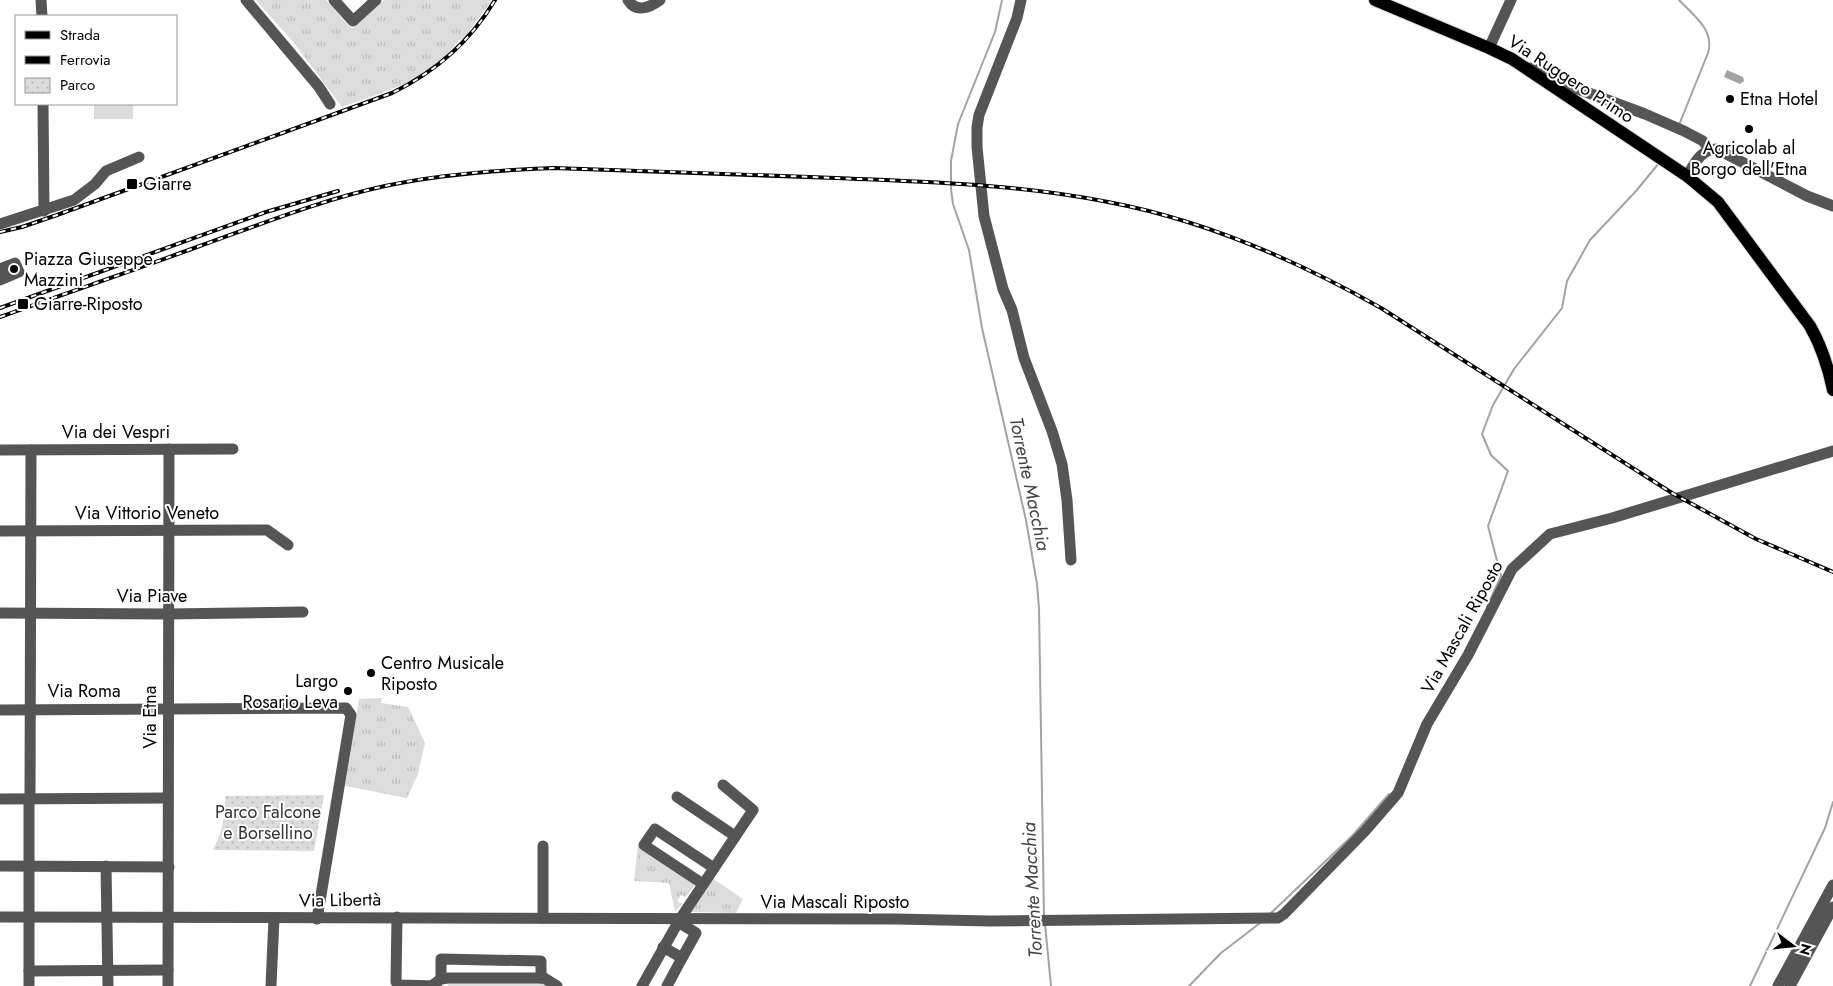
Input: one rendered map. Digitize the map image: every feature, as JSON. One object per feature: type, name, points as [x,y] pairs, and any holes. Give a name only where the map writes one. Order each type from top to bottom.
[{"type":"main road","name":"Via Ruggero Primo","points":[[1375,0],[1489,48],[1523,66],[1688,176],[1718,202],[1810,326],[1827,361],[1833,390]]},
{"type":"street","points":[[41,0],[42,15]]},
{"type":"street","points":[[246,0],[319,87],[330,104]]},
{"type":"street","points":[[334,0],[353,21],[373,1]]},
{"type":"street","points":[[628,0],[633,7],[640,9],[647,8],[660,0]]},
{"type":"street","points":[[1021,0],[1017,18],[979,115],[977,147],[980,194],[1003,289],[1012,310],[1024,358],[1052,431],[1062,464],[1067,500],[1071,560]]},
{"type":"street","points":[[1489,48],[1511,0]]},
{"type":"street","points":[[1523,66],[1540,71],[1562,82],[1684,131],[1703,140],[1708,150]]},
{"type":"street","points":[[43,105],[44,211]]},
{"type":"street","points":[[1688,176],[1696,160],[1708,150],[1721,150],[1817,200],[1833,206]]},
{"type":"street","points":[[0,224],[74,200],[95,184],[106,171],[139,157]]},
{"type":"street","points":[[0,269],[16,263],[19,272],[0,280]]},
{"type":"street","name":"Via Etna","points":[[168,986],[169,449]]},
{"type":"street","name":"Via dei Vespri","points":[[0,450],[233,449]]},
{"type":"street","points":[[28,986],[32,613],[31,450]]},
{"type":"street","name":"Via Mascali Riposto","points":[[679,921],[990,921],[1278,918],[1365,831],[1398,793],[1427,724],[1468,655],[1512,569],[1550,534],[1628,513],[1833,451]]},
{"type":"street","name":"Via Vittorio Veneto","points":[[0,531],[267,530],[288,545]]},
{"type":"street","name":"Via Piave","points":[[0,613],[168,614],[303,612]]},
{"type":"street","name":"Via Roma","points":[[0,710],[346,708],[351,715],[317,919]]},
{"type":"street","points":[[647,984],[664,947],[679,921],[753,810],[723,785]]},
{"type":"street","points":[[676,797],[736,836]]},
{"type":"street","points":[[0,799],[168,798]]},
{"type":"street","points":[[703,884],[644,845],[656,829],[714,868]]},
{"type":"street","points":[[543,846],[543,918]]},
{"type":"street","points":[[0,866],[168,867]]},
{"type":"street","points":[[106,866],[108,986]]},
{"type":"street","points":[[1778,986],[1833,886]]},
{"type":"street","points":[[1790,986],[1833,907]]},
{"type":"street","name":"Via Libertà","points":[[0,917],[317,919],[396,917],[679,921]]},
{"type":"street","points":[[396,917],[396,982],[400,985],[437,983],[448,978],[541,978],[558,986]]},
{"type":"street","points":[[271,986],[274,918]]},
{"type":"street","points":[[667,986],[696,933],[679,921]]},
{"type":"street","points":[[664,947],[682,958]]},
{"type":"street","points":[[437,983],[441,960],[542,961],[541,978]]},
{"type":"street","points":[[29,971],[168,970]]},
{"type":"green space","points":[[256,0],[326,0],[352,29],[384,0],[492,0],[464,39],[459,40],[446,56],[433,67],[409,82],[342,107],[294,43]]},
{"type":"green space","points":[[94,105],[133,105],[133,119],[94,119]]},
{"type":"green space","points":[[382,698],[381,703],[408,707],[425,743],[418,774],[407,798],[345,786],[359,699]]},
{"type":"green space","name":"Parco Falcone e Borsellino","points":[[324,795],[314,851],[213,850],[223,824],[225,796]]},
{"type":"green space","points":[[638,845],[696,883],[686,897],[681,895],[677,901],[682,904],[675,912],[669,883],[634,881]]},
{"type":"green space","points":[[712,878],[743,899],[736,913],[690,912]]},
{"type":"green space","points":[[448,982],[544,983],[550,986],[448,986]]},
{"type":"shaded area","points":[[1727,70],[1743,77],[1744,81],[1740,84],[1724,77]]},
{"type":"waterway","name":"Torrente Macchia","points":[[1002,0],[995,32],[958,124],[951,161],[951,189],[953,204],[969,250],[982,328],[1026,520],[1037,584],[1044,917]]},
{"type":"waterway","points":[[1679,0],[1706,30],[1709,45],[1708,53],[1679,125]]},
{"type":"waterway","points":[[1487,607],[1501,576],[1488,526],[1508,471],[1491,455],[1482,434],[1493,405],[1514,369],[1562,308],[1567,281],[1590,240],[1636,191],[1659,163]]},
{"type":"waterway","points":[[1271,913],[1353,835],[1389,794]]},
{"type":"waterway","points":[[1750,986],[1825,828],[1833,802]]},
{"type":"waterway","points":[[1189,986],[1221,953],[1260,923]]},
{"type":"waterway","name":"Torrente Macchia","points":[[1045,924],[1051,986]]},
{"type":"railway","points":[[0,232],[57,215],[392,93],[423,76],[450,54],[474,29],[495,0]]},
{"type":"railway","points":[[0,317],[313,206],[385,186],[448,176],[490,171],[554,168],[904,181],[1040,191],[1108,202],[1179,219],[1283,258],[1381,308],[1672,493],[1756,539],[1833,572]]},
{"type":"railway","points":[[0,308],[266,212],[338,191]]},
{"type":"place","name":"Etna Hotel","points":[[1730,99]]},
{"type":"place","name":"Agricolab al Borgo dell'Etna","points":[[1749,129]]},
{"type":"place","name":"Giarre","points":[[132,184]]},
{"type":"place","name":"Piazza Giuseppe Mazzini","points":[[14,269]]},
{"type":"place","name":"Giarre-Riposto","points":[[23,304]]},
{"type":"place","name":"Centro Musicale Riposto","points":[[371,673]]},
{"type":"place","name":"Largo Rosario Leva","points":[[348,691]]}]
